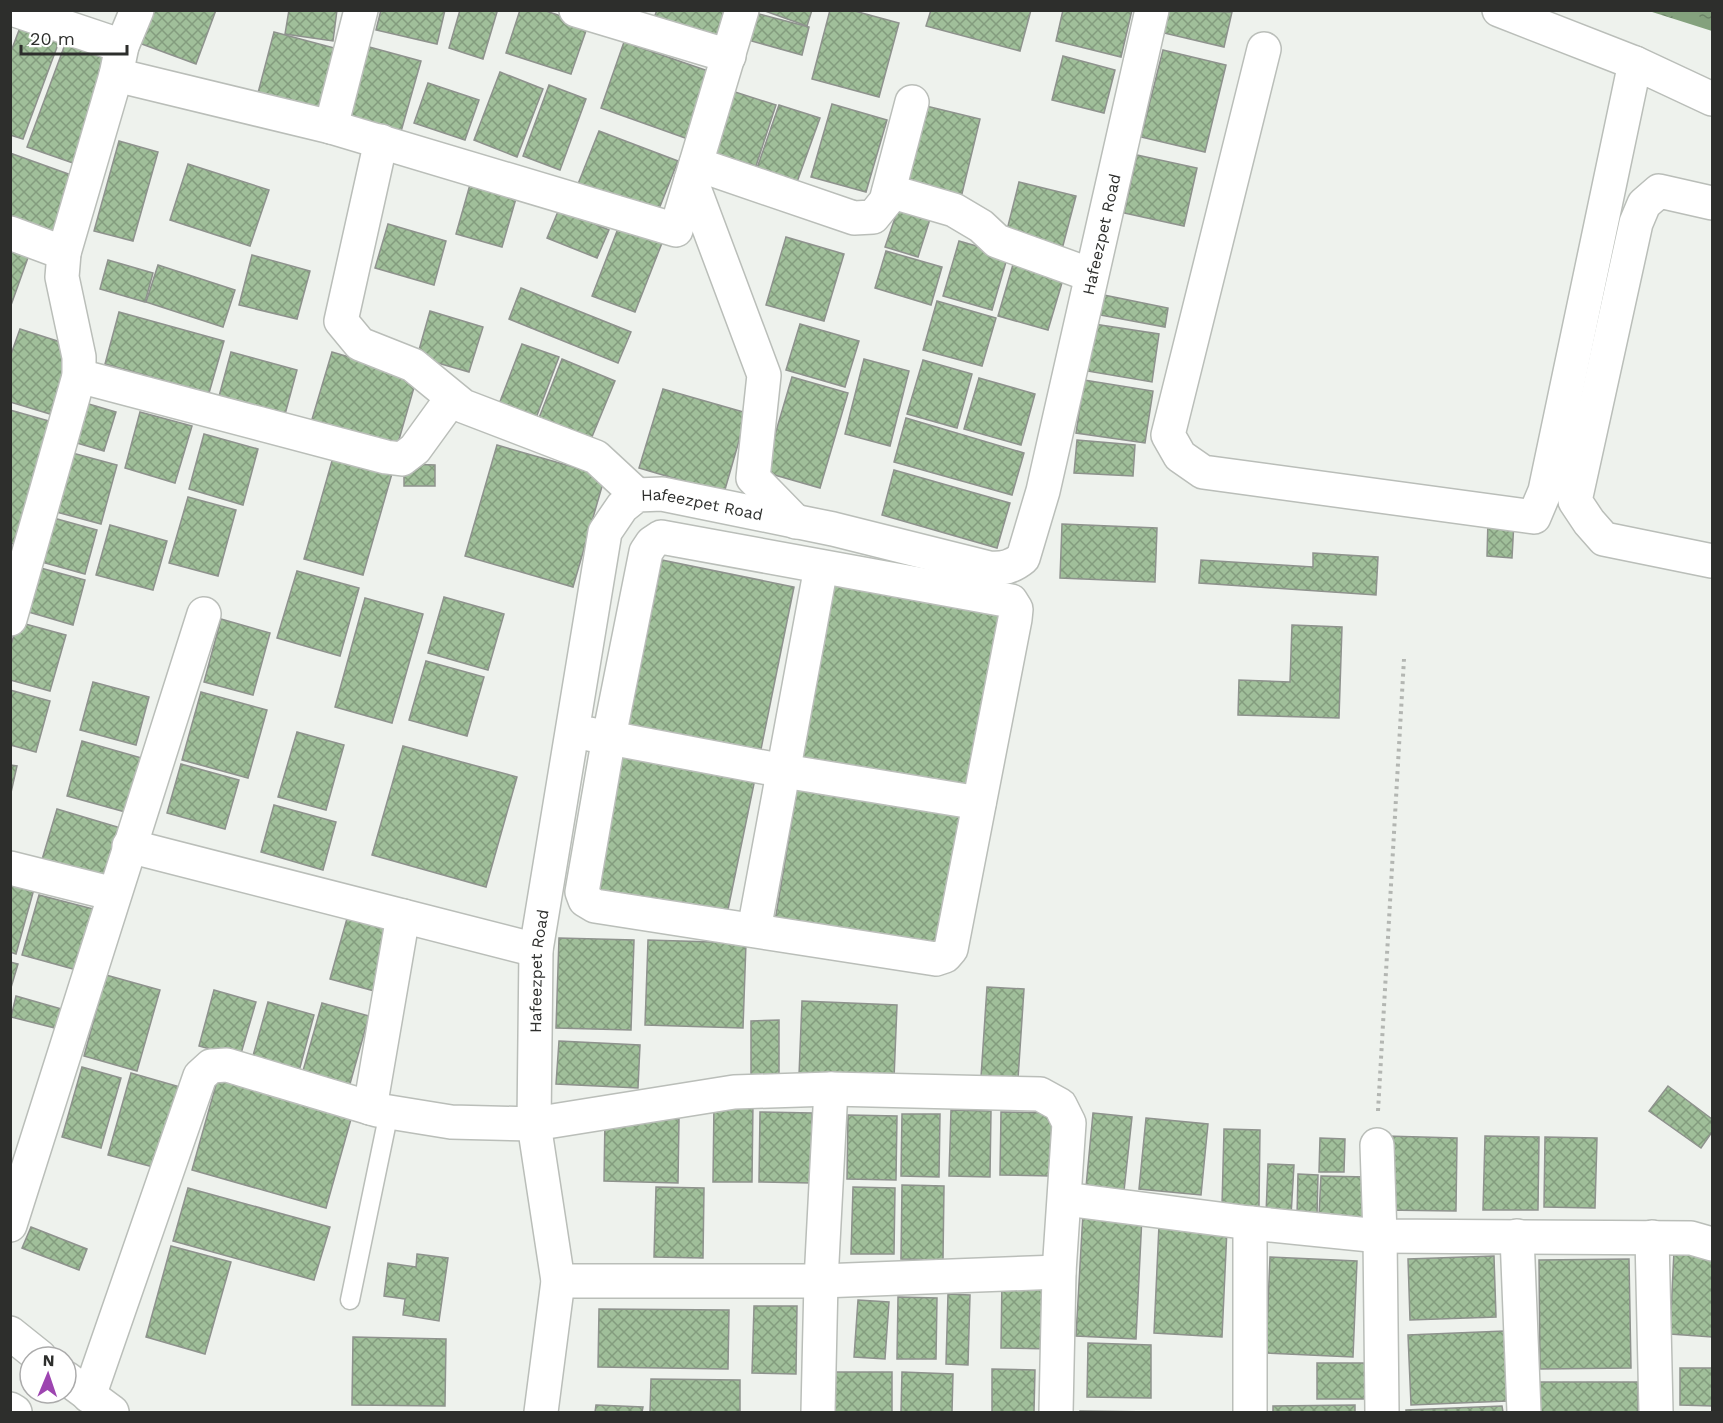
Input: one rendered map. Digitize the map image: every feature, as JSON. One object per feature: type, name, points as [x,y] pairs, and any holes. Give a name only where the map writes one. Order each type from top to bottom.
[{"type":"street","points":[[15,10],[119,61],[676,230],[742,10]]},
{"type":"street","points":[[10,619],[79,376],[79,357],[62,277],[64,253],[119,61],[137,10]]},
{"type":"street","points":[[331,127],[361,10]]},
{"type":"street","points":[[576,10],[729,56]]},
{"type":"street","name":"Hafeezpet Road","points":[[541,1413],[558,1281],[534,1124],[536,950],[605,532],[622,507],[637,495],[662,494],[796,522],[989,568],[1001,569],[1014,565],[1023,558],[1043,491],[1152,10]]},
{"type":"street","points":[[1499,10],[1635,63],[1713,99]]},
{"type":"street","points":[[1264,49],[1168,435],[1180,456],[1203,472],[1534,517],[1545,491],[1635,63]]},
{"type":"street","points":[[693,172],[854,218],[873,217],[886,201],[912,102]]},
{"type":"street","points":[[381,141],[341,321],[360,344],[413,365],[463,406],[596,457],[637,495]]},
{"type":"street","points":[[693,172],[764,375],[753,478],[796,522]]},
{"type":"street","points":[[889,191],[954,210],[981,226],[997,241],[1091,275]]},
{"type":"street","points":[[1713,203],[1659,191],[1644,204],[1636,223],[1575,501],[1604,539],[1713,561]]},
{"type":"street","points":[[10,233],[64,253]]},
{"type":"street","points":[[79,376],[386,457],[402,459],[415,449],[452,398]]},
{"type":"street","points":[[661,537],[820,567],[1011,601],[1016,609],[951,949],[945,956],[936,959],[595,906],[585,900],[582,892],[645,552],[661,537]]},
{"type":"street","points":[[603,547],[645,552]]},
{"type":"street","points":[[754,930],[820,567]]},
{"type":"street","points":[[10,1225],[204,614]]},
{"type":"street","points":[[573,730],[784,771],[979,803]]},
{"type":"street","points":[[129,846],[536,950]]},
{"type":"street","points":[[10,868],[114,894]]},
{"type":"street","points":[[379,1110],[403,915]]},
{"type":"street","points":[[89,1396],[200,1076],[211,1066],[227,1065],[379,1110],[451,1122],[534,1124],[734,1092],[831,1089],[1040,1094],[1060,1105],[1069,1123],[1059,1272],[1056,1413]]},
{"type":"street","points":[[818,1413],[821,1281],[831,1089]]},
{"type":"street","points":[[1377,1145],[1382,1413]]},
{"type":"street","points":[[1065,1199],[1250,1223],[1380,1236],[1652,1237],[1691,1238],[1713,1244]]},
{"type":"street","points":[[1250,1223],[1250,1413]]},
{"type":"street","points":[[1517,1236],[1524,1413]]},
{"type":"street","points":[[1652,1237],[1656,1413]]},
{"type":"street","points":[[558,1281],[821,1281],[1059,1272]]},
{"type":"street","points":[[10,1333],[25,1345]]},
{"type":"street","points":[[10,1409],[15,1413]]},
{"type":"lane","points":[[350,1300],[379,1110]]},
{"type":"path","points":[[1377,1145],[1380,1044],[1404,659]]},
{"type":"water","points":[[1649,11],[1712,11],[1712,31]]},
{"type":"building","points":[[142,10],[216,10],[196,64],[131,40]]},
{"type":"building","points":[[289,10],[337,10],[333,41],[285,34]]},
{"type":"building","points":[[381,10],[445,10],[437,44],[376,30]]},
{"type":"building","points":[[460,10],[497,12],[483,59],[449,48]]},
{"type":"building","points":[[520,10],[543,10],[588,25],[571,74],[506,53]]},
{"type":"building","points":[[657,10],[726,10],[713,46],[652,23]]},
{"type":"building","points":[[762,10],[812,10],[807,26]]},
{"type":"building","points":[[830,10],[851,10],[899,23],[879,97],[812,79]]},
{"type":"building","points":[[931,10],[1031,10],[1020,51],[926,26]]},
{"type":"building","points":[[1063,10],[1132,10],[1121,57],[1056,41]]},
{"type":"building","points":[[1169,10],[1232,12],[1224,47],[1164,33]]},
{"type":"building","points":[[755,13],[809,27],[802,55],[748,40]]},
{"type":"building","points":[[21,25],[60,39],[23,139],[10,135],[10,54]]},
{"type":"building","points":[[274,32],[338,49],[323,110],[258,93]]},
{"type":"building","points":[[67,39],[112,55],[73,163],[27,147]]},
{"type":"building","points":[[624,42],[711,72],[688,139],[601,108]]},
{"type":"building","points":[[362,45],[421,61],[400,135],[342,120]]},
{"type":"building","points":[[1163,50],[1226,65],[1205,152],[1141,137]]},
{"type":"building","points":[[1063,56],[1115,70],[1104,113],[1052,100]]},
{"type":"building","points":[[500,72],[543,89],[517,157],[474,140]]},
{"type":"building","points":[[428,83],[479,100],[465,140],[414,123]]},
{"type":"building","points":[[549,85],[586,99],[560,170],[523,156]]},
{"type":"building","points":[[735,92],[776,105],[756,166],[716,154]]},
{"type":"building","points":[[832,104],[887,120],[866,192],[811,177]]},
{"type":"building","points":[[779,105],[820,118],[797,182],[757,168]]},
{"type":"building","points":[[922,105],[980,119],[959,206],[901,192]]},
{"type":"building","points":[[599,131],[678,161],[657,214],[578,184]]},
{"type":"building","points":[[119,141],[158,152],[133,241],[94,231]]},
{"type":"building","points":[[10,153],[74,176],[51,239],[10,224]]},
{"type":"building","points":[[1137,155],[1197,168],[1184,226],[1124,213]]},
{"type":"building","points":[[188,164],[269,190],[250,246],[170,220]]},
{"type":"building","points":[[473,174],[519,188],[502,247],[456,234]]},
{"type":"building","points":[[1019,182],[1076,196],[1061,253],[1005,238]]},
{"type":"building","points":[[899,206],[931,216],[918,257],[885,247]]},
{"type":"building","points":[[559,209],[609,230],[597,258],[547,238]]},
{"type":"building","points":[[388,224],[446,241],[434,285],[375,268]]},
{"type":"building","points":[[619,226],[662,243],[635,312],[592,296]]},
{"type":"building","points":[[786,237],[844,254],[824,321],[766,305]]},
{"type":"building","points":[[959,241],[1008,255],[992,310],[943,296]]},
{"type":"building","points":[[10,245],[30,252],[10,308]]},
{"type":"building","points":[[886,251],[942,267],[931,305],[875,288]]},
{"type":"building","points":[[252,255],[310,271],[297,319],[239,305]]},
{"type":"building","points":[[108,260],[153,273],[145,302],[100,289]]},
{"type":"building","points":[[1014,261],[1064,276],[1048,330],[998,316]]},
{"type":"building","points":[[158,265],[235,290],[223,327],[146,302]]},
{"type":"building","points":[[521,288],[631,332],[618,363],[509,319]]},
{"type":"building","points":[[1104,295],[1168,308],[1165,327],[1100,315]]},
{"type":"building","points":[[937,301],[996,318],[982,366],[923,350]]},
{"type":"building","points":[[430,311],[483,327],[469,372],[417,357]]},
{"type":"building","points":[[119,312],[224,341],[209,393],[105,364]]},
{"type":"building","points":[[800,324],[859,341],[845,387],[786,370]]},
{"type":"building","points":[[1094,324],[1159,334],[1152,382],[1087,371]]},
{"type":"building","points":[[20,329],[73,346],[50,414],[10,402],[10,357]]},
{"type":"building","points":[[522,344],[559,357],[533,426],[496,412]]},
{"type":"building","points":[[231,352],[297,370],[284,418],[218,400]]},
{"type":"building","points":[[332,352],[417,377],[396,450],[310,426]]},
{"type":"building","points":[[562,359],[615,381],[589,444],[537,423]]},
{"type":"building","points":[[864,359],[909,371],[890,446],[845,434]]},
{"type":"building","points":[[923,360],[972,374],[957,428],[907,414]]},
{"type":"building","points":[[792,377],[848,393],[820,488],[764,472]]},
{"type":"building","points":[[979,378],[1035,394],[1021,445],[964,429]]},
{"type":"building","points":[[1084,380],[1153,391],[1145,443],[1076,433]]},
{"type":"building","points":[[663,389],[747,413],[724,493],[639,468]]},
{"type":"building","points":[[82,402],[116,412],[104,451],[70,441]]},
{"type":"building","points":[[10,410],[56,423],[21,546],[10,543]]},
{"type":"building","points":[[140,412],[192,426],[175,483],[125,468]]},
{"type":"building","points":[[906,418],[1024,453],[1012,495],[894,462]]},
{"type":"building","points":[[204,434],[258,449],[243,505],[189,489]]},
{"type":"building","points":[[1077,440],[1135,445],[1133,476],[1074,473]]},
{"type":"building","points":[[497,445],[605,476],[573,587],[465,556]]},
{"type":"building","points":[[65,451],[117,465],[101,524],[49,510]]},
{"type":"building","points":[[334,454],[393,470],[363,575],[304,559]]},
{"type":"building","points":[[404,464],[435,465],[435,486],[404,486]]},
{"type":"building","points":[[894,470],[1010,503],[997,548],[882,515]]},
{"type":"building","points":[[188,497],[236,510],[218,576],[169,563]]},
{"type":"building","points":[[50,517],[97,530],[85,574],[38,561]]},
{"type":"building","points":[[1488,520],[1514,521],[1512,558],[1487,556]]},
{"type":"building","points":[[1062,524],[1157,528],[1155,582],[1060,578]]},
{"type":"building","points":[[110,525],[167,541],[153,590],[96,575]]},
{"type":"building","points":[[1313,553],[1378,557],[1376,595],[1199,583],[1201,560],[1313,567]]},
{"type":"building","points":[[662,560],[794,587],[758,764],[626,738]]},
{"type":"building","points":[[37,567],[85,580],[73,625],[25,611]]},
{"type":"building","points":[[297,571],[359,588],[340,656],[277,638]]},
{"type":"building","points":[[828,580],[1004,610],[972,792],[796,762]]},
{"type":"building","points":[[444,597],[504,614],[488,670],[428,653]]},
{"type":"building","points":[[365,598],[423,614],[392,723],[335,707]]},
{"type":"building","points":[[221,619],[270,633],[253,695],[204,682]]},
{"type":"building","points":[[18,622],[66,635],[50,691],[10,680],[10,648]]},
{"type":"building","points":[[1292,625],[1342,627],[1339,718],[1238,715],[1239,680],[1290,682]]},
{"type":"building","points":[[426,661],[484,677],[467,736],[409,720]]},
{"type":"building","points":[[93,682],[149,697],[136,745],[80,730]]},
{"type":"building","points":[[10,690],[50,701],[36,752],[10,745]]},
{"type":"building","points":[[201,692],[267,710],[248,778],[182,760]]},
{"type":"building","points":[[297,732],[344,745],[326,810],[278,797]]},
{"type":"building","points":[[82,741],[145,759],[129,813],[67,796]]},
{"type":"building","points":[[403,746],[517,777],[486,887],[372,855]]},
{"type":"building","points":[[623,746],[756,774],[726,919],[593,891]]},
{"type":"building","points":[[181,764],[239,780],[225,829],[167,813]]},
{"type":"building","points":[[10,765],[17,766],[10,797]]},
{"type":"building","points":[[798,784],[964,812],[940,949],[775,921]]},
{"type":"building","points":[[274,805],[336,822],[323,870],[261,852]]},
{"type":"building","points":[[57,809],[124,829],[108,882],[41,863]]},
{"type":"building","points":[[10,882],[34,889],[16,954],[10,952]]},
{"type":"building","points":[[39,895],[101,911],[84,972],[22,955]]},
{"type":"building","points":[[348,915],[395,929],[378,992],[330,979]]},
{"type":"building","points":[[559,938],[634,940],[631,1030],[556,1028]]},
{"type":"building","points":[[648,940],[746,943],[743,1028],[645,1025]]},
{"type":"building","points":[[10,962],[18,964],[10,991]]},
{"type":"building","points":[[106,975],[160,990],[137,1071],[84,1056]]},
{"type":"building","points":[[987,987],[1024,989],[1018,1079],[981,1077]]},
{"type":"building","points":[[214,990],[256,1002],[240,1057],[199,1046]]},
{"type":"building","points":[[16,996],[65,1010],[59,1029],[11,1017]]},
{"type":"building","points":[[802,1001],[897,1005],[894,1079],[799,1075]]},
{"type":"building","points":[[268,1002],[314,1015],[298,1075],[251,1063]]},
{"type":"building","points":[[322,1003],[369,1016],[348,1091],[301,1078]]},
{"type":"building","points":[[779,1020],[779,1080],[751,1081],[751,1021]]},
{"type":"building","points":[[559,1041],[640,1045],[638,1088],[556,1084]]},
{"type":"building","points":[[82,1067],[121,1078],[101,1148],[62,1137]]},
{"type":"building","points":[[131,1073],[180,1087],[157,1168],[108,1155]]},
{"type":"building","points":[[219,1074],[353,1112],[326,1208],[192,1170]]},
{"type":"building","points":[[1668,1086],[1712,1119],[1712,1132],[1701,1148],[1649,1111]]},
{"type":"building","points":[[714,1102],[753,1102],[752,1182],[713,1182]]},
{"type":"building","points":[[951,1110],[991,1111],[990,1177],[949,1176]]},
{"type":"building","points":[[760,1112],[812,1113],[811,1183],[759,1182]]},
{"type":"building","points":[[1001,1112],[1052,1113],[1050,1176],[1000,1175]]},
{"type":"building","points":[[1093,1113],[1132,1117],[1124,1191],[1086,1187]]},
{"type":"building","points":[[902,1114],[940,1114],[939,1177],[901,1176]]},
{"type":"building","points":[[848,1115],[897,1116],[896,1180],[847,1179]]},
{"type":"building","points":[[605,1117],[679,1119],[678,1183],[604,1181]]},
{"type":"building","points":[[1146,1118],[1208,1124],[1201,1195],[1139,1189]]},
{"type":"building","points":[[1224,1129],[1260,1130],[1259,1207],[1222,1206]]},
{"type":"building","points":[[1385,1136],[1457,1138],[1456,1211],[1383,1210]]},
{"type":"building","points":[[1485,1136],[1539,1137],[1538,1210],[1483,1210]]},
{"type":"building","points":[[1545,1137],[1597,1138],[1595,1208],[1544,1207]]},
{"type":"building","points":[[1320,1138],[1345,1139],[1344,1172],[1319,1172]]},
{"type":"building","points":[[1268,1164],[1294,1165],[1291,1216],[1266,1214]]},
{"type":"building","points":[[1298,1174],[1318,1175],[1317,1216],[1297,1216]]},
{"type":"building","points":[[1321,1176],[1367,1177],[1365,1219],[1319,1216]]},
{"type":"building","points":[[902,1185],[944,1186],[943,1260],[901,1259]]},
{"type":"building","points":[[656,1187],[704,1188],[703,1258],[654,1257]]},
{"type":"building","points":[[853,1187],[895,1188],[894,1254],[851,1254]]},
{"type":"building","points":[[188,1188],[330,1227],[314,1280],[173,1241]]},
{"type":"building","points":[[1083,1213],[1142,1216],[1136,1339],[1076,1336]]},
{"type":"building","points":[[1159,1225],[1227,1229],[1222,1337],[1154,1333]]},
{"type":"building","points":[[31,1227],[87,1249],[79,1270],[22,1248]]},
{"type":"building","points":[[171,1246],[231,1262],[205,1354],[146,1337]]},
{"type":"building","points":[[1674,1251],[1712,1253],[1712,1337],[1670,1334]]},
{"type":"building","points":[[417,1254],[448,1258],[439,1321],[403,1315],[405,1299],[384,1296],[388,1263],[416,1267]]},
{"type":"building","points":[[1494,1256],[1496,1317],[1410,1320],[1408,1259]]},
{"type":"building","points":[[1270,1257],[1357,1261],[1353,1357],[1266,1353]]},
{"type":"building","points":[[1629,1259],[1631,1368],[1540,1369],[1539,1260]]},
{"type":"building","points":[[1002,1279],[1053,1279],[1052,1349],[1001,1348]]},
{"type":"building","points":[[948,1294],[970,1295],[968,1365],[946,1364]]},
{"type":"building","points":[[898,1297],[937,1298],[936,1359],[897,1359]]},
{"type":"building","points":[[858,1300],[889,1302],[885,1359],[854,1357]]},
{"type":"building","points":[[754,1306],[797,1306],[796,1374],[752,1373]]},
{"type":"building","points":[[599,1309],[729,1310],[728,1369],[598,1367]]},
{"type":"building","points":[[1504,1331],[1507,1401],[1411,1405],[1408,1335]]},
{"type":"building","points":[[353,1337],[446,1339],[445,1406],[352,1405]]},
{"type":"building","points":[[1088,1343],[1151,1345],[1151,1398],[1087,1397]]},
{"type":"building","points":[[1317,1363],[1366,1363],[1366,1399],[1317,1399]]},
{"type":"building","points":[[1680,1368],[1712,1368],[1712,1406],[1680,1405]]},
{"type":"building","points":[[992,1369],[1035,1370],[1034,1412],[992,1412]]},
{"type":"building","points":[[835,1372],[892,1372],[892,1412],[835,1412]]},
{"type":"building","points":[[902,1372],[953,1374],[952,1412],[901,1412]]},
{"type":"building","points":[[651,1379],[740,1380],[740,1412],[650,1412]]},
{"type":"building","points":[[1539,1382],[1638,1382],[1638,1412],[1540,1412]]},
{"type":"building","points":[[596,1405],[643,1407],[642,1412],[595,1412]]},
{"type":"building","points":[[1355,1405],[1355,1412],[1273,1412],[1273,1406]]},
{"type":"building","points":[[1502,1406],[1503,1412],[1406,1412],[1406,1410]]},
{"type":"building","points":[[1080,1411],[1156,1412],[1080,1412]]}]
